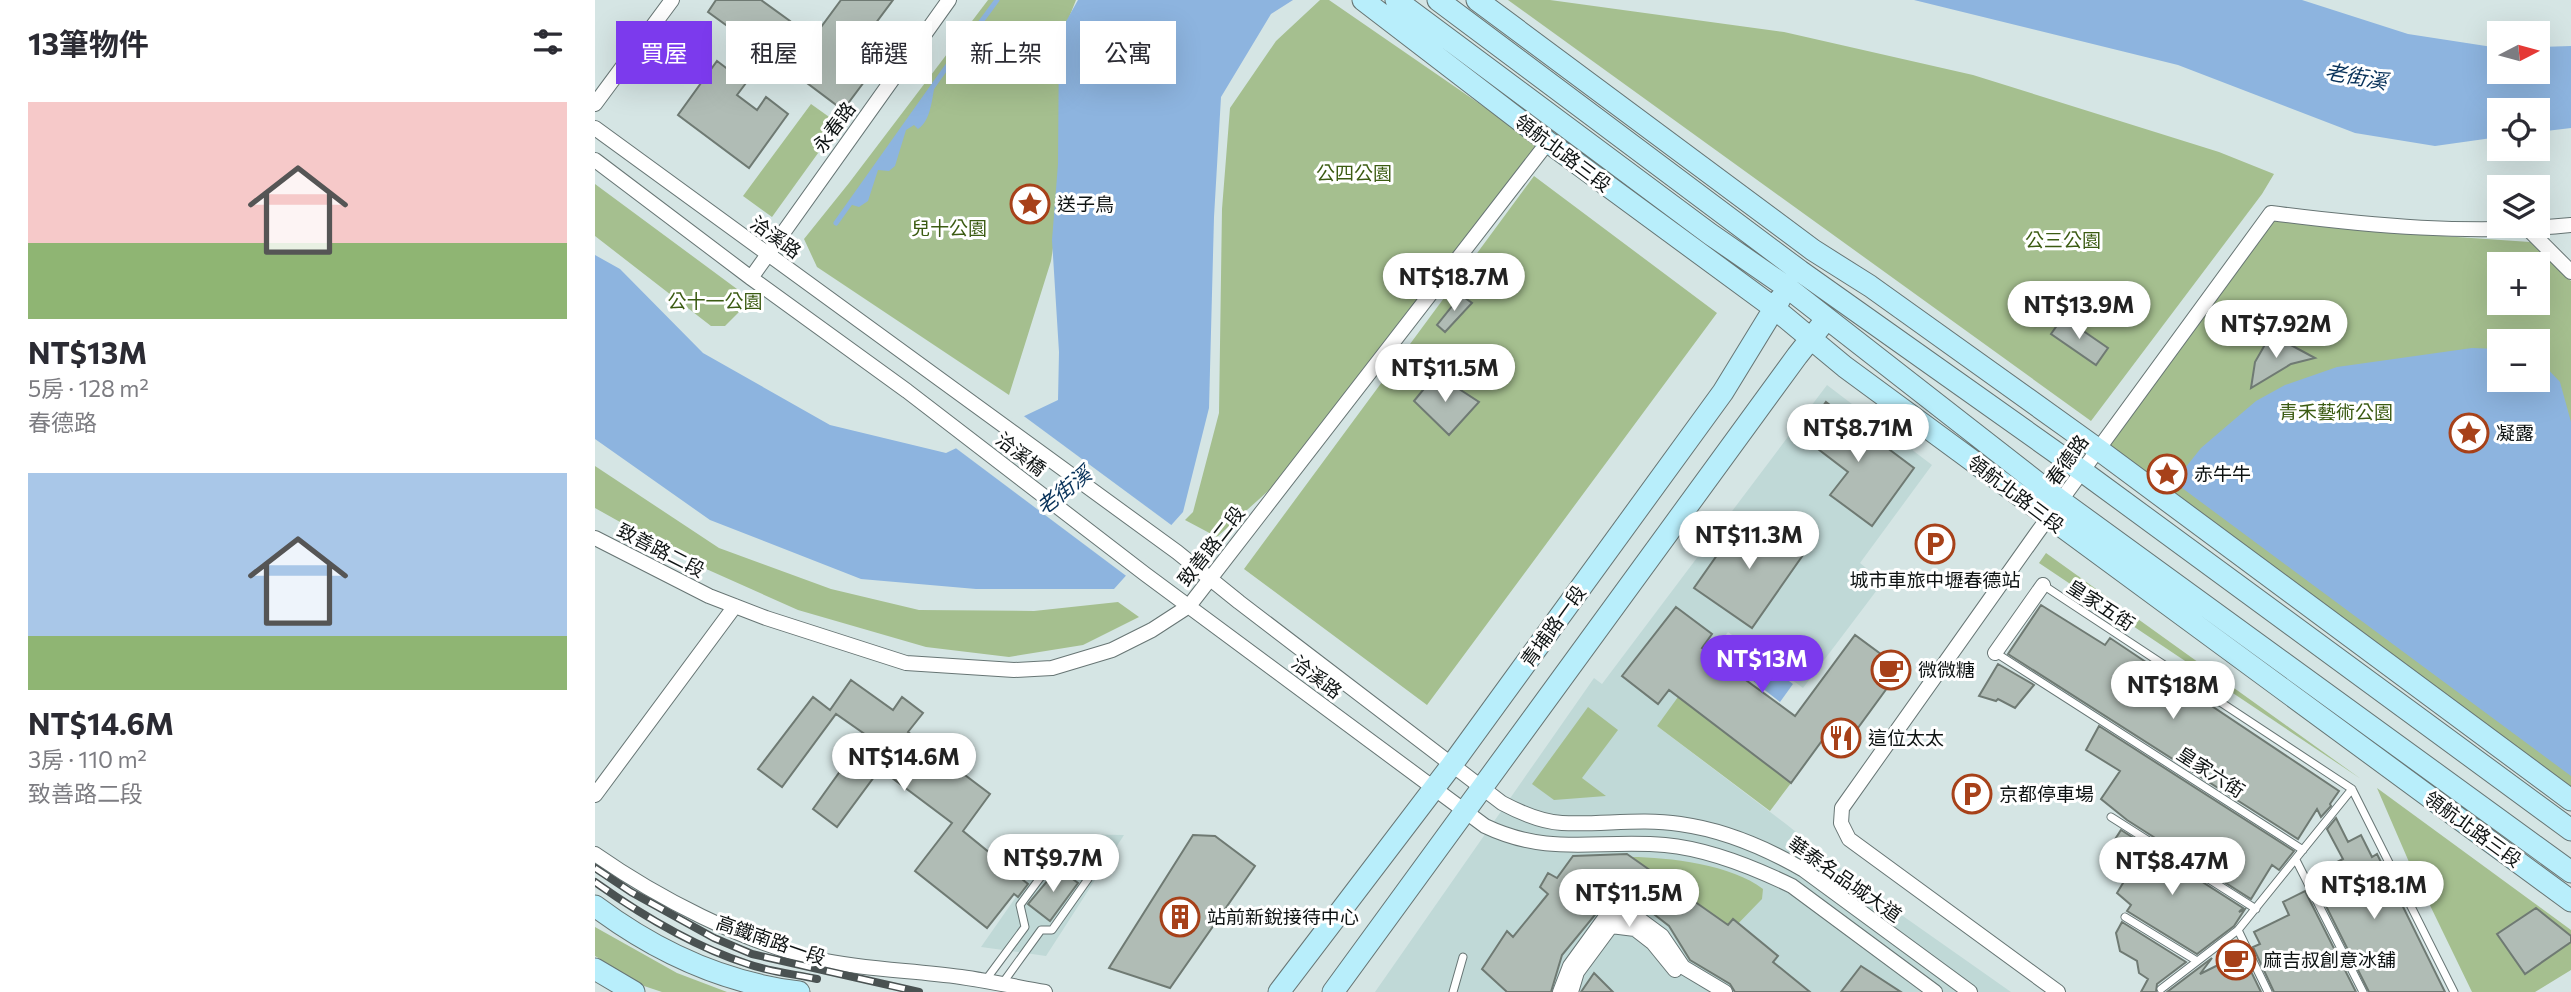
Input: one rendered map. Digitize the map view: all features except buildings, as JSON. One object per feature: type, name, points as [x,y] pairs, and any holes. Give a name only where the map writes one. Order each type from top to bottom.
[{"type":"main road","points":[[1363,0],[1408,21]]},
{"type":"main road","points":[[1396,0],[1408,21]]},
{"type":"main road","points":[[1438,0],[1800,271],[2083,471],[2571,830]]},
{"type":"main road","points":[[1477,0],[1813,250],[1859,279],[2099,450],[2571,800]]},
{"type":"main road","name":"領航北路三段","points":[[1408,21],[1548,142],[1774,308],[1811,339],[2571,872]]},
{"type":"main road","name":"領航北路三段","points":[[1408,21],[1788,288],[2055,510],[2571,901]]},
{"type":"main road","name":"青埔路一段","points":[[1279,992],[1434,788],[1723,392],[1813,250]]},
{"type":"main road","name":"青埔路一段","points":[[1333,992],[1811,339],[1859,279]]},
{"type":"main road","name":"高鐵南路一段","points":[[595,906],[663,951],[709,970],[774,989],[799,992]]},
{"type":"main road","points":[[595,969],[633,992]]},
{"type":"main road","points":[[595,982],[603,992]]},
{"type":"street","points":[[595,104],[672,0]]},
{"type":"street","name":"永春路","points":[[751,278],[949,0]]},
{"type":"street","name":"洽溪路","points":[[595,128],[934,377]]},
{"type":"street","name":"致善路二段","points":[[595,538],[709,596],[907,663],[1014,670],[1052,668],[1112,650],[1151,630],[1188,606],[1211,580],[1548,142]]},
{"type":"street","points":[[595,160],[751,278]]},
{"type":"street","name":"春德路","points":[[2058,992],[1849,839],[1841,823],[1842,808],[2271,213],[2364,226],[2487,228]]},
{"type":"street","name":"春德路","points":[[2550,227],[2571,225]]},
{"type":"street","points":[[2537,238],[2571,272]]},
{"type":"street","name":"洽溪橋","points":[[751,278],[907,391],[1145,573]]},
{"type":"street","name":"洽溪橋","points":[[934,377],[1177,552]]},
{"type":"street","name":"洽溪路","points":[[1177,552],[1483,789]]},
{"type":"street","name":"洽溪路","points":[[1145,573],[1466,812]]},
{"type":"street","points":[[1995,653],[2043,585]]},
{"type":"street","points":[[595,795],[735,606]]},
{"type":"street","name":"華泰名品城大道","points":[[1483,789],[1518,811],[1560,823],[1634,821],[1680,824],[1734,837],[1777,854],[1804,870],[1970,992]]},
{"type":"street","name":"華泰名品城大道","points":[[1466,812],[1507,837],[1540,844],[1665,845],[1714,855],[1765,873],[1792,886],[1935,992]]},
{"type":"street","name":"高鐵南路一段","points":[[595,854],[635,882],[736,932],[817,959],[985,981],[1045,992]]},
{"type":"street","points":[[1560,992],[1570,965],[1607,915],[1639,919],[1662,936],[1683,967],[1725,992]]},
{"type":"street","points":[[1571,992],[1577,972],[1611,926],[1635,929],[1653,943],[1679,975],[1707,992]]},
{"type":"lane","name":"皇家五街","points":[[2043,585],[2352,789]]},
{"type":"lane","name":"皇家六街","points":[[1995,653],[2303,850]]},
{"type":"lane","points":[[2161,989],[2238,930],[2352,789],[2455,992]]},
{"type":"lane","points":[[2111,817],[2256,909]]},
{"type":"lane","points":[[985,981],[1024,927],[1020,905],[1054,859],[1088,879],[1052,930],[1041,930],[1002,984]]},
{"type":"lane","points":[[2296,860],[2363,992]]},
{"type":"lane","points":[[2125,917],[2197,961]]},
{"type":"lane","points":[[2238,930],[2268,992]]},
{"type":"lane","points":[[1453,992],[1463,957]]},
{"type":"shaded area","points":[[1827,385],[1932,465],[1860,563],[1883,582],[1803,688],[1728,632],[1657,726],[1883,902],[2011,992],[1375,992],[1594,678],[1602,684]]},
{"type":"shaded area","points":[[1060,834],[1124,835],[1046,956],[981,947]]},
{"type":"green space","name":"兒十公園","points":[[988,0],[1076,0],[1066,25],[1066,21],[972,21]]},
{"type":"green space","name":"公四公園","points":[[1320,0],[1329,0],[1538,144],[1277,483],[1217,537],[1185,520],[1193,512],[1219,413],[1222,209],[1230,108],[1276,41]]},
{"type":"green space","name":"公三公園","points":[[1508,0],[1550,0],[1784,32],[1973,75],[2219,152],[2274,174],[2262,194],[2091,421]]},
{"type":"green space","name":"兒十公園","points":[[946,55],[946,84],[1061,84],[1060,202],[1051,261],[1009,395],[817,267],[804,239],[924,84],[932,84],[932,74]]},
{"type":"green space","points":[[811,104],[839,124],[772,217],[743,196]]},
{"type":"green space","points":[[1534,176],[1717,313],[1427,705],[1244,569]]},
{"type":"green space","name":"公十一公園","points":[[595,184],[737,289],[743,308],[725,326],[711,326],[595,236]]},
{"type":"green space","name":"青禾藝術公園","points":[[2273,217],[2384,232],[2530,242],[2541,252],[2487,252],[2487,315],[2550,315],[2550,261],[2571,281],[2571,791],[2105,447]]},
{"type":"green space","points":[[595,466],[719,548],[831,589],[919,610],[1034,611],[1118,602],[1139,617],[1083,645],[1009,657],[926,647],[798,610],[695,564],[595,508]]},
{"type":"green space","points":[[2046,553],[2361,779],[2039,563]]},
{"type":"green space","points":[[1678,697],[1791,783],[1770,811],[1657,726]]},
{"type":"green space","points":[[1588,707],[1618,730],[1582,778],[1606,796],[1554,800],[1532,784]]},
{"type":"green space","points":[[2377,788],[2571,930],[2571,970],[2535,992],[2472,992],[2409,862]]},
{"type":"green space","points":[[1631,857],[1681,861],[1718,868],[1763,889],[1762,899],[1730,932]]},
{"type":"green space","points":[[595,927],[677,973],[727,992],[662,992],[644,986],[595,956]]},
{"type":"water","name":"老街溪","points":[[1078,0],[1293,0],[1271,14],[1221,97],[1214,217],[1209,408],[1183,512],[1114,589],[976,589],[861,579],[710,520],[595,439],[595,255],[620,269],[703,353],[830,425],[946,453],[1058,400],[1059,352],[1052,240],[1058,164],[1059,84],[1066,84],[1066,21]]},
{"type":"water","name":"老街溪","points":[[1914,0],[2302,0],[2408,34],[2487,46],[2487,84],[2550,84],[2550,47],[2571,46],[2571,128],[2550,131],[2550,98],[2487,98],[2487,139],[2435,146],[2355,133],[2178,65]]},
{"type":"water","points":[[935,84],[926,121],[918,129],[914,125],[906,130],[895,166],[889,171],[878,170],[868,201],[859,207],[849,204]]},
{"type":"water","name":"青禾藝術公園","points":[[2472,348],[2487,349],[2487,392],[2550,392],[2550,372],[2560,382],[2571,422],[2571,776],[2174,482],[2201,448],[2256,401],[2285,385],[2337,367]]},
{"type":"water","points":[[1755,656],[1793,684],[1780,702],[1743,673]]},
{"type":"pier","points":[[1021,414],[1174,527],[1129,578],[953,446]]},
{"type":"waterway","points":[[982,21],[997,0]]},
{"type":"waterway","points":[[836,223],[946,68]]},
{"type":"railway","points":[[595,868],[631,892],[714,938],[752,954],[919,992]]},
{"type":"railway","points":[[595,882],[649,918],[708,949],[756,967],[817,979]]},
{"type":"place","name":"送子鳥","points":[[1030,204]]},
{"type":"place","name":"凝露","points":[[2469,433]]},
{"type":"place","name":"赤牛牛","points":[[2167,474]]},
{"type":"place","name":"城市車旅中壢春德站","points":[[1935,544]]},
{"type":"place","name":"微微糖","points":[[1891,670]]},
{"type":"place","name":"這位太太","points":[[1841,738]]},
{"type":"place","name":"京都停車場","points":[[1972,794]]},
{"type":"place","name":"站前新銳接待中心","points":[[1180,917]]},
{"type":"place","name":"麻吉叔創意冰舖","points":[[2236,960]]}]
